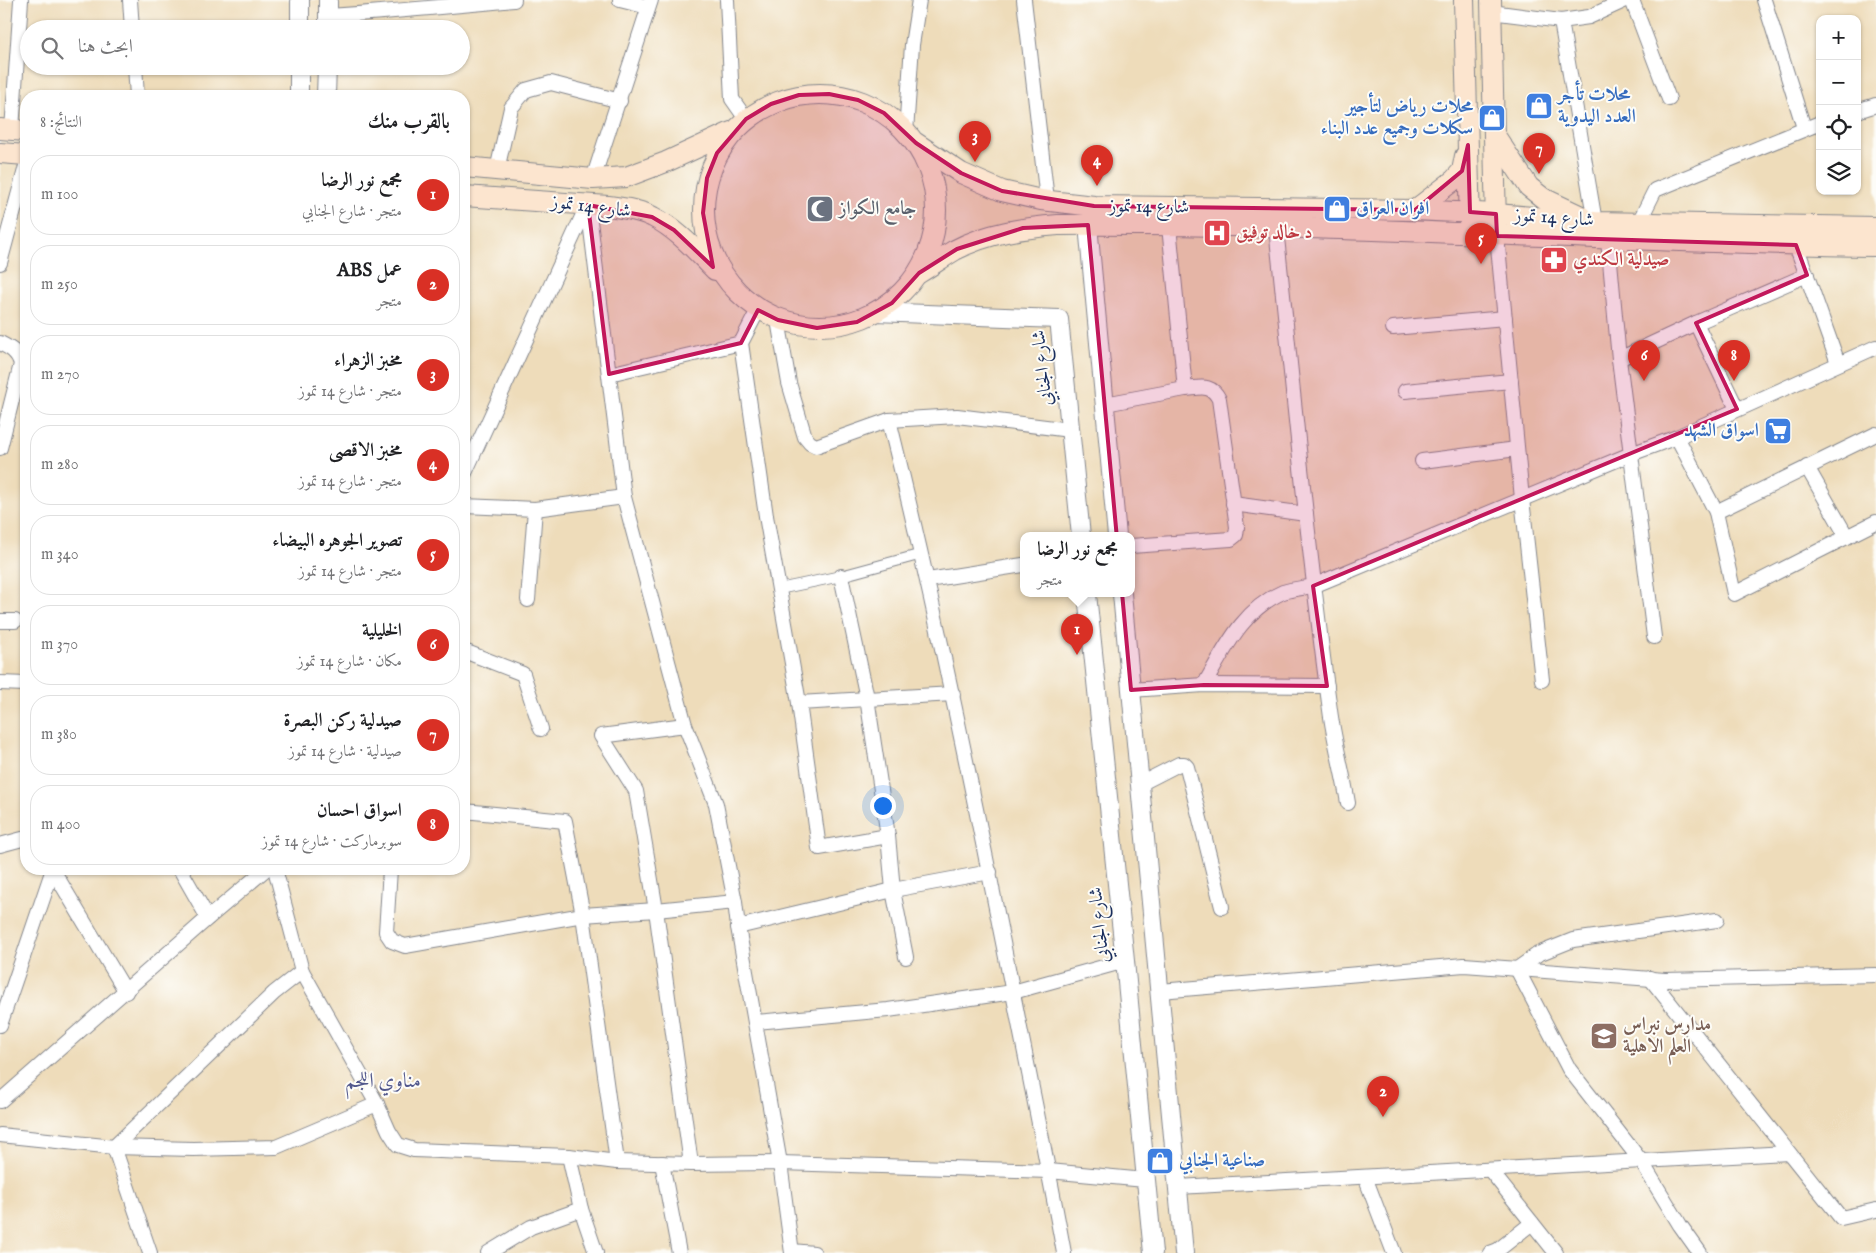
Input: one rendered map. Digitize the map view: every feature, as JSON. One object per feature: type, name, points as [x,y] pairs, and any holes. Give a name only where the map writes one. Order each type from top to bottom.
[{"type":"main road","points":[[1464,0],[1470,234]]},
{"type":"main road","points":[[1491,6],[1497,236]]},
{"type":"main road","name":"شارع 14 تموز","points":[[470,168],[593,179],[626,177],[666,162],[740,125],[772,104],[800,95],[829,94],[858,100],[884,113],[911,138],[960,173],[1002,191],[1047,200],[1094,206],[1374,211],[1415,210],[1470,212],[1595,222],[1876,227]]},
{"type":"main road","points":[[740,125],[717,153],[707,178],[703,213],[709,248],[725,279],[740,296],[758,310],[778,320],[817,328],[857,322],[892,303],[919,273],[931,249],[936,222],[936,194],[929,168],[911,138]]},
{"type":"main road","points":[[1494,134],[1529,187],[1543,198],[1595,222]]},
{"type":"main road","points":[[1415,210],[1446,188],[1462,171],[1468,145]]},
{"type":"main road","points":[[0,153],[20,155]]},
{"type":"main road","name":"شارع 14 تموز","points":[[470,196],[628,209],[652,217],[674,230],[725,279]]},
{"type":"main road","name":"شارع 14 تموز","points":[[919,273],[957,249],[993,235],[1023,228],[1058,225],[1276,228],[1608,240],[1876,246]]},
{"type":"street","points":[[13,130],[21,0]]},
{"type":"street","points":[[130,0],[131,20]]},
{"type":"street","points":[[300,0],[300,20]]},
{"type":"street","points":[[328,15],[401,12],[514,0]]},
{"type":"street","points":[[593,179],[620,101],[650,4],[620,0]]},
{"type":"street","points":[[727,0],[732,99],[740,125]]},
{"type":"street","points":[[911,138],[912,45],[919,0]]},
{"type":"street","points":[[1024,0],[1047,200]]},
{"type":"street","points":[[1491,6],[1561,21],[1589,17],[1626,0]]},
{"type":"street","points":[[1632,0],[1669,99]]},
{"type":"street","points":[[1764,0],[1804,128]]},
{"type":"street","points":[[1561,21],[1595,222]]},
{"type":"street","points":[[136,75],[137,90]]},
{"type":"street","points":[[299,75],[299,90]]},
{"type":"street","points":[[326,90],[327,75]]},
{"type":"street","points":[[497,170],[511,108],[526,90],[551,83],[620,101]]},
{"type":"street","points":[[1861,110],[1876,105]]},
{"type":"street","points":[[1639,222],[1655,190],[1816,124]]},
{"type":"street","points":[[0,262],[20,188]]},
{"type":"street","points":[[588,205],[624,497],[685,724],[716,804],[735,902],[780,1163],[792,1252],[814,1253]]},
{"type":"street","points":[[470,457],[588,205]]},
{"type":"street","points":[[1088,225],[1117,532]]},
{"type":"street","points":[[1169,226],[1185,389]]},
{"type":"street","points":[[1276,228],[1313,586],[1330,712],[1348,803]]},
{"type":"street","points":[[1497,236],[1510,381],[1542,680]]},
{"type":"street","points":[[1608,240],[1631,454],[1654,637]]},
{"type":"street","points":[[1796,245],[1838,363]]},
{"type":"street","points":[[1620,359],[1696,323],[1807,275]]},
{"type":"street","points":[[758,310],[741,343],[766,516],[799,703],[819,848],[888,836]]},
{"type":"street","name":"شارع الجنابي","points":[[875,312],[1059,319],[1081,532]]},
{"type":"street","points":[[1393,328],[1505,318]]},
{"type":"street","points":[[778,320],[789,383],[805,437],[816,446],[889,420],[957,416],[1070,430]]},
{"type":"street","points":[[1696,323],[1737,410]]},
{"type":"street","points":[[0,343],[20,354]]},
{"type":"street","points":[[609,374],[741,343]]},
{"type":"street","points":[[1204,685],[1237,629],[1255,610],[1284,592],[1313,586],[1631,454],[1677,438],[1876,346]]},
{"type":"street","points":[[0,448],[20,368]]},
{"type":"street","points":[[1405,391],[1510,381]]},
{"type":"street","points":[[1105,404],[1185,389],[1208,388],[1215,391],[1220,399],[1237,527],[1236,535],[1231,539],[1135,546]]},
{"type":"street","points":[[889,420],[922,554],[953,694],[990,872],[1064,1253]]},
{"type":"street","points":[[1716,512],[1876,434]]},
{"type":"street","points":[[1677,438],[1716,512],[1734,594],[1876,522]]},
{"type":"street","points":[[1422,461],[1517,449]]},
{"type":"street","points":[[1808,467],[1847,537]]},
{"type":"street","points":[[470,506],[535,509],[624,497]]},
{"type":"street","points":[[1233,504],[1306,514]]},
{"type":"street","points":[[528,600],[535,509]]},
{"type":"street","points":[[779,589],[841,576],[922,554]]},
{"type":"street","points":[[928,580],[1020,565]]},
{"type":"street","points":[[841,576],[867,698],[888,836],[893,890],[906,957]]},
{"type":"street","name":"شارع الجنابي","points":[[1087,597],[1126,961],[1152,1253]]},
{"type":"street","points":[[1122,597],[1184,1253]]},
{"type":"street","points":[[0,621],[16,621]]},
{"type":"street","points":[[470,654],[523,674],[541,730]]},
{"type":"street","points":[[0,683],[20,684]]},
{"type":"street","points":[[1132,690],[1204,685],[1327,686]]},
{"type":"street","points":[[799,703],[953,694]]},
{"type":"street","points":[[685,724],[601,736],[636,792],[656,910],[691,1164]]},
{"type":"street","points":[[1140,784],[1174,766],[1184,764],[1187,767],[1222,908]]},
{"type":"street","points":[[470,812],[565,821],[583,915],[617,1162]]},
{"type":"street","points":[[0,845],[20,840]]},
{"type":"street","points":[[738,927],[893,890],[990,872]]},
{"type":"street","points":[[0,1025],[51,875]]},
{"type":"street","points":[[56,875],[126,992]]},
{"type":"street","points":[[183,875],[208,918]]},
{"type":"street","points":[[0,1101],[259,875]]},
{"type":"street","points":[[277,875],[302,971],[398,1145],[414,1150],[570,1156],[617,1162],[691,1164],[780,1163],[1049,1171],[1145,1180]]},
{"type":"street","points":[[390,875],[386,932],[392,941],[405,946],[583,915],[735,902]]},
{"type":"street","points":[[1517,969],[1538,954],[1573,940],[1717,920]]},
{"type":"street","points":[[756,1022],[888,1010],[1013,992],[1126,961]]},
{"type":"street","points":[[1160,992],[1464,965],[1674,979],[1876,975]]},
{"type":"street","points":[[1517,969],[1570,1069],[1641,1161],[1680,1225],[1700,1253]]},
{"type":"street","points":[[114,1147],[274,993],[302,971]]},
{"type":"street","points":[[1650,978],[1788,1153],[1842,1218],[1876,1210]]},
{"type":"street","points":[[0,1135],[114,1147],[276,1147],[377,1104]]},
{"type":"street","points":[[114,1147],[148,1253]]},
{"type":"street","points":[[1178,1187],[1788,1153]]},
{"type":"street","points":[[570,1156],[581,1209],[596,1253]]},
{"type":"street","points":[[662,1163],[680,1253]]},
{"type":"street","points":[[1490,1170],[1556,1253]]},
{"type":"street","points":[[1365,1177],[1394,1253]]},
{"type":"street","points":[[488,1253],[531,1227],[581,1209]]},
{"type":"street","points":[[1496,1252],[1532,1223]]},
{"type":"highlighted area","points":[[829,94],[858,100],[884,113],[916,143],[961,173],[1002,191],[1094,206],[1415,210],[1462,171],[1468,145],[1470,212],[1496,214],[1497,236],[1796,245],[1807,275],[1696,323],[1737,409],[1313,586],[1327,686],[1204,685],[1131,690],[1088,225],[1023,228],[957,249],[919,273],[892,303],[857,322],[817,328],[778,320],[758,310],[741,343],[609,374],[588,205],[652,217],[674,230],[713,267],[703,213],[707,178],[717,153],[746,119],[771,104],[799,95]]},
{"type":"place","name":"محلات تأجر العدد اليدوية","points":[[1539,106]]},
{"type":"place","name":"محلات رياض لتأجير سكلات وجميع عدد البناء","points":[[1492,118]]},
{"type":"place","name":"مخبز الزهراء","points":[[975,162]]},
{"type":"place","name":"صيدلية ركن البصرة","points":[[1539,174]]},
{"type":"place","name":"مخبز الاقصى","points":[[1097,186]]},
{"type":"place","name":"جامع الكواز","points":[[820,209]]},
{"type":"place","name":"افران العراق","points":[[1337,209]]},
{"type":"place","name":"د خالد توفيق","points":[[1217,233]]},
{"type":"place","name":"صيدلية الكندي","points":[[1554,260]]},
{"type":"place","name":"تصوير الجوهره البيضاء","points":[[1481,264]]},
{"type":"place","name":"الخليلية","points":[[1644,381]]},
{"type":"place","name":"اسواق احسان","points":[[1734,381]]},
{"type":"place","name":"اسواق الشهد","points":[[1778,431]]},
{"type":"place","name":"مجمع نور الرضا","points":[[1077,655]]},
{"type":"place","name":"مدارس نبراس العلم الاهلية","points":[[1604,1036]]},
{"type":"place","name":"عمل ABS","points":[[1383,1117]]},
{"type":"place","name":"صناعية الجنابي","points":[[1160,1161]]},
{"type":"district","name":"مناوي اللجم","points":[[383,1081]]}]
